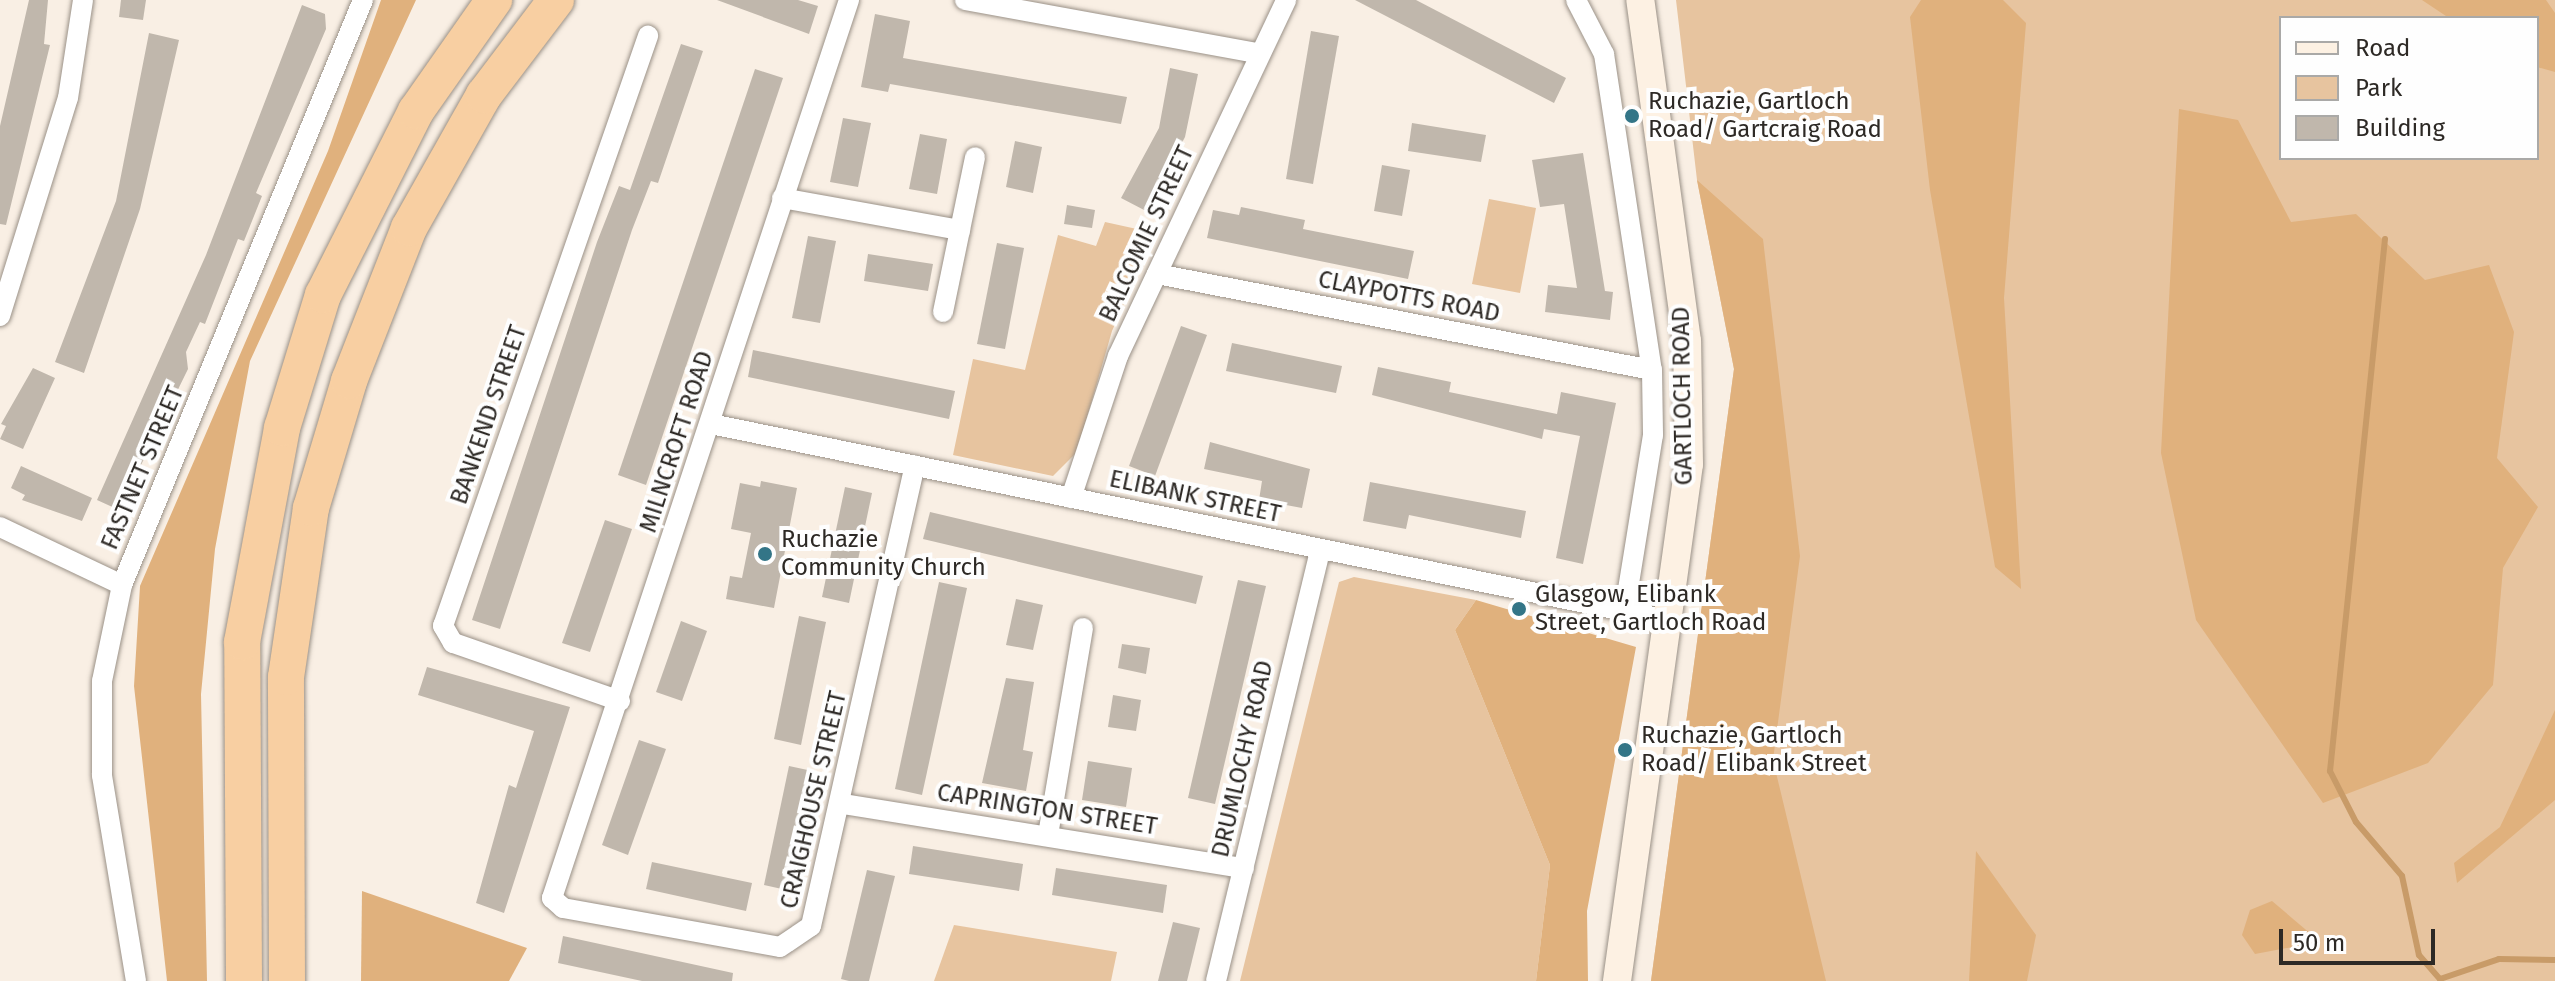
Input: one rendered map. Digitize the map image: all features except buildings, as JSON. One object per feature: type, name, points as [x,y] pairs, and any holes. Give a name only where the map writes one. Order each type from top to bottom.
[{"type":"highway","points":[[244,981],[242,642],[282,428],[323,295],[416,111],[494,0]]},
{"type":"highway","points":[[287,981],[286,677],[311,508],[349,381],[409,228],[484,95],[556,0]]},
{"type":"main road","name":"GARTLOCH ROAD","points":[[1617,981],[1689,464],[1687,341],[1640,0]]},
{"type":"street","points":[[0,316],[60,127],[83,0]]},
{"type":"street","name":"FASTNET STREET","points":[[136,981],[102,775],[102,681],[122,585],[363,0]]},
{"type":"street","name":"MILNCROFT ROAD","points":[[552,898],[620,701],[849,0]]},
{"type":"street","points":[[965,0],[1258,53]]},
{"type":"street","name":"BALCOMIE STREET","points":[[1071,498],[1118,356],[1258,53],[1286,0]]},
{"type":"street","points":[[1576,0],[1604,54],[1652,370],[1653,435],[1624,614]]},
{"type":"street","name":"BANKEND STREET","points":[[620,701],[453,643],[443,626],[648,36]]},
{"type":"street","points":[[943,312],[975,157]]},
{"type":"street","points":[[782,198],[960,230]]},
{"type":"street","name":"CLAYPOTTS ROAD","points":[[1157,274],[1652,370]]},
{"type":"street","name":"ELIBANK STREET","points":[[711,424],[1624,614],[1668,620]]},
{"type":"street","name":"CRAIGHOUSE STREET","points":[[552,898],[563,908],[780,947],[811,926],[843,804],[915,466]]},
{"type":"street","points":[[0,527],[122,585]]},
{"type":"street","name":"DRUMLOCHY ROAD","points":[[1216,981],[1320,550]]},
{"type":"street","points":[[1048,835],[1083,628]]},
{"type":"street","name":"CAPRINGTON STREET","points":[[843,804],[1244,868]]},
{"type":"green space","points":[[1676,0],[2555,0],[2555,981],[1651,981],[1734,369],[1697,180]]},
{"type":"green space","points":[[1489,199],[1536,208],[1520,293],[1472,284]]},
{"type":"green space","points":[[1105,222],[1155,233],[1112,331],[1077,452],[1053,476],[953,455],[973,359],[1025,370],[1058,235],[1096,246]]},
{"type":"green space","points":[[1354,577],[1476,600],[1455,630],[1550,865],[1536,981],[1240,981],[1339,582]]},
{"type":"green space","points":[[954,925],[1117,952],[1111,981],[934,981]]},
{"type":"shaded area","points":[[381,0],[416,0],[250,361],[215,549],[201,694],[207,981],[167,981],[134,686],[140,586],[328,151]]},
{"type":"shaded area","points":[[1921,0],[2003,0],[2026,23],[2004,298],[2021,589],[1995,567],[1930,190],[1910,17]]},
{"type":"shaded area","points":[[2422,0],[2546,0],[2555,13],[2555,72],[2539,68],[2539,16],[2446,16]]},
{"type":"shaded area","points":[[2179,109],[2238,120],[2291,222],[2356,214],[2425,280],[2489,265],[2514,332],[2497,458],[2538,507],[2503,568],[2493,685],[2428,763],[2323,803],[2196,620],[2161,453]]},
{"type":"shaded area","points":[[1697,180],[1763,239],[1800,556],[1773,760],[1826,981],[1651,981],[1734,369]]},
{"type":"shaded area","points":[[1476,600],[1636,647],[1587,911],[1588,981],[1536,981],[1550,865],[1455,630]]},
{"type":"shaded area","points":[[2555,710],[2555,800],[2457,883],[2454,863],[2500,827]]},
{"type":"shaded area","points":[[1976,851],[2036,935],[2027,981],[1969,981]]},
{"type":"shaded area","points":[[362,891],[527,948],[509,981],[361,981]]},
{"type":"shaded area","points":[[2272,901],[2312,935],[2314,943],[2255,954],[2242,935],[2250,910]]},
{"type":"waterway","points":[[2385,239],[2330,771],[2356,822],[2402,876],[2419,955],[2440,979],[2499,959],[2555,960]]},
{"type":"place","name":"Ruchazie, Gartloch Road/ Gartcraig Road","points":[[1632,116]]},
{"type":"place","name":"Ruchazie Community Church","points":[[765,554]]},
{"type":"place","name":"Glasgow, Elibank Street, Gartloch Road","points":[[1519,609]]},
{"type":"place","name":"Ruchazie, Gartloch Road/ Elibank Street","points":[[1625,750]]}]
